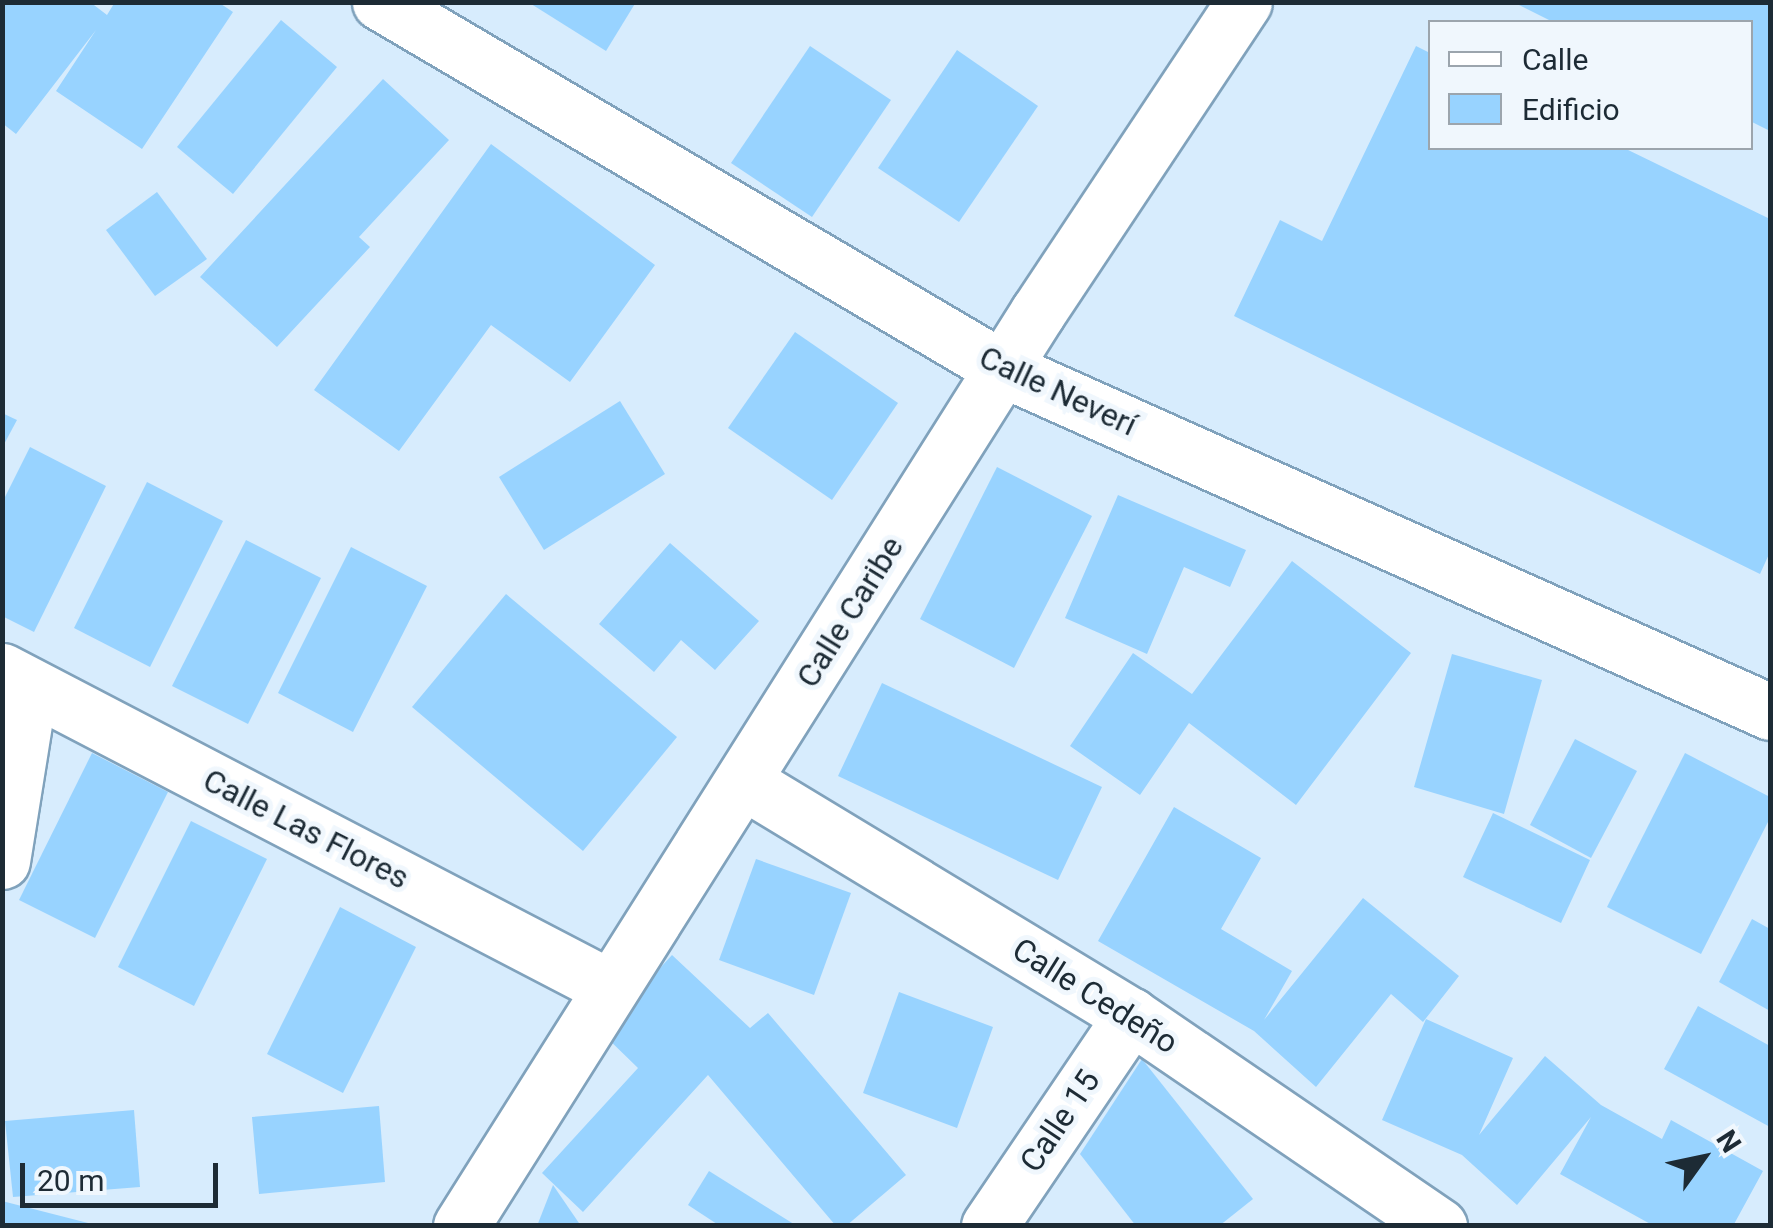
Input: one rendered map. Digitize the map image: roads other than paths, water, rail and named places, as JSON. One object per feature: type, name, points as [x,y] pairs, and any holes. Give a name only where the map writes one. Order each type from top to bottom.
[{"type":"street","name":"Calle Caribe","points":[[462,1226],[609,987],[1003,370],[1244,2]]},
{"type":"street","name":"Calle Neverí","points":[[395,6],[1003,370],[1770,712]]},
{"type":"street","points":[[2,860],[16,679]]},
{"type":"street","name":"Calle Las Flores","points":[[16,679],[609,987]]},
{"type":"street","name":"Calle Cedeño","points":[[743,781],[1131,1016],[1439,1226]]},
{"type":"street","name":"Calle 15","points":[[988,1226],[1131,1016]]}]
